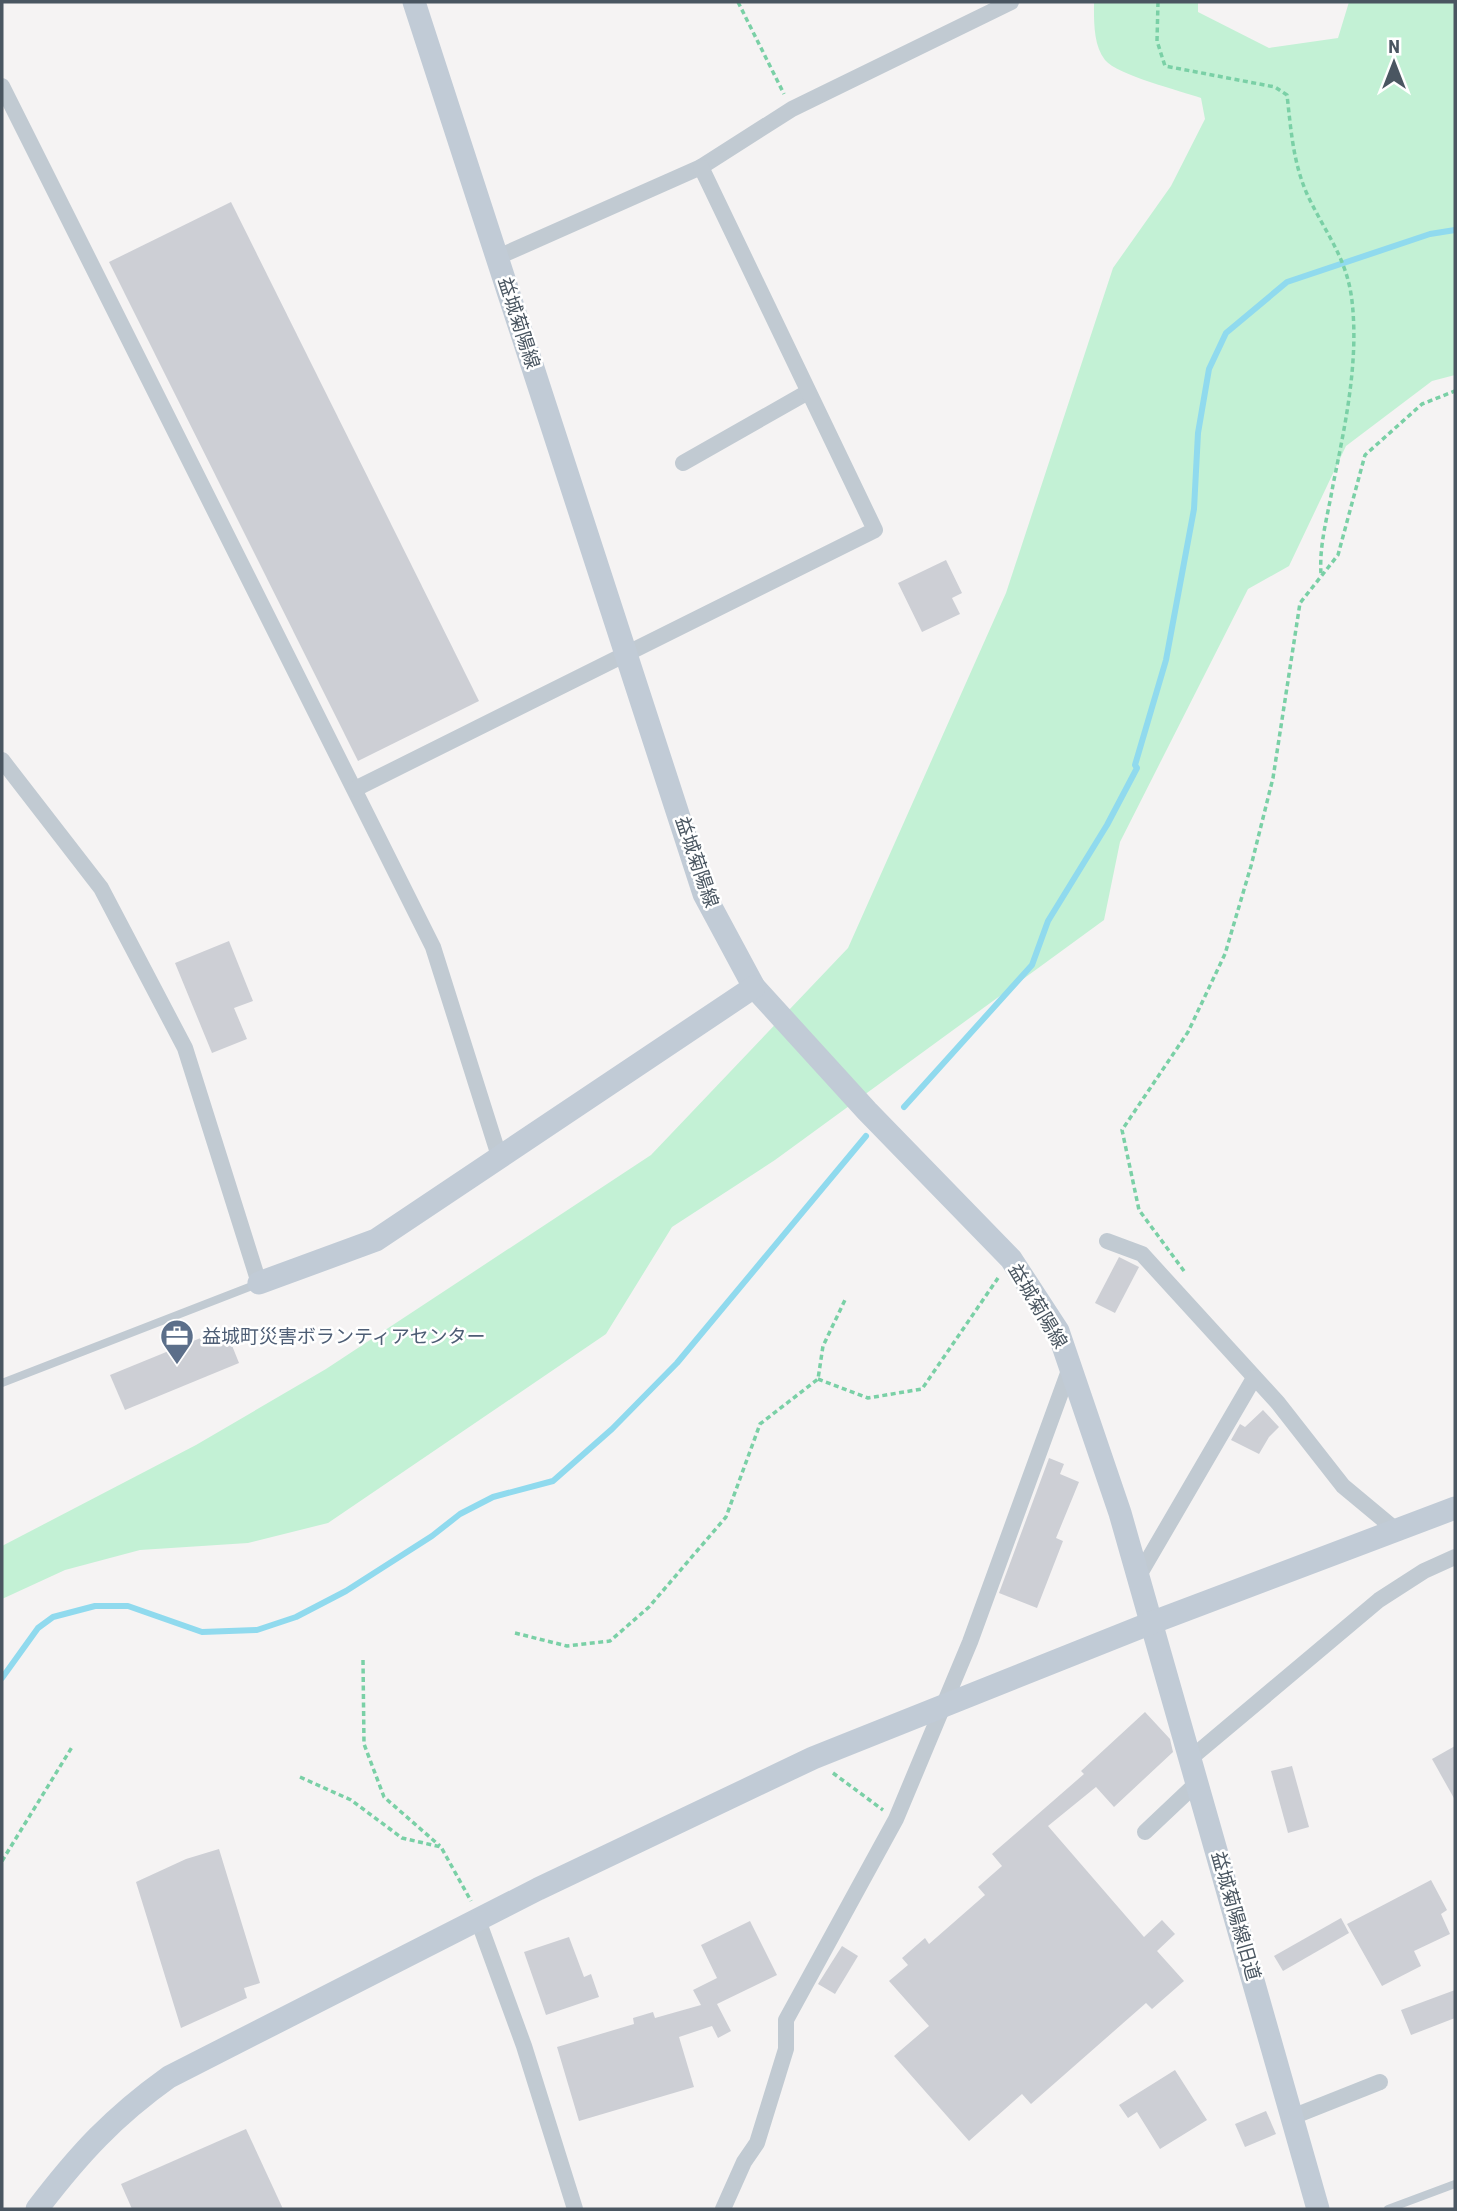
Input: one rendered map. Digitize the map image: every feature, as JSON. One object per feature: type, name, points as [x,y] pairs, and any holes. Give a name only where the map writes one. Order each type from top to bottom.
[{"type":"street","name":"益城菊陽線","points":[[414,2],[704,894],[754,987],[867,1111],[1011,1259],[1058,1331],[1072,1364],[1151,1623]]},
{"type":"street","points":[[498,257],[701,167],[792,109],[1011,2]]},
{"type":"street","points":[[2,86],[433,947],[499,1156]]},
{"type":"street","points":[[355,789],[875,530],[701,167]]},
{"type":"street","points":[[683,463],[808,392]]},
{"type":"street","points":[[2,760],[102,888],[185,1048],[259,1283],[376,1240],[754,987]]},
{"type":"street","points":[[1107,1241],[1142,1254],[1278,1403],[1343,1486],[1397,1531]]},
{"type":"street","points":[[723,2209],[744,2162],[757,2143],[786,2049],[786,2020],[896,1819],[970,1642],[1072,1364]]},
{"type":"street","points":[[1138,1577],[1254,1378]]},
{"type":"street","points":[[37,2209],[69,2167],[122,2110],[169,2077],[478,1920],[813,1758],[944,1703],[1455,1508]]},
{"type":"street","points":[[1191,1758],[1379,1600],[1424,1571],[1450,1560],[1455,1576]]},
{"type":"street","name":"益城菊陽線旧道","points":[[1151,1623],[1318,2209]]},
{"type":"street","points":[[1145,1832],[1198,1782]]},
{"type":"street","points":[[478,1920],[524,2046],[575,2209]]},
{"type":"street","points":[[1292,2117],[1380,2082]]},
{"type":"lane","points":[[2,1383],[259,1283]]},
{"type":"lane","points":[[1388,2209],[1455,2184]]},
{"type":"path","points":[[737,2],[792,109]]},
{"type":"path","points":[[1158,2],[1157,41],[1165,66],[1275,87],[1287,96],[1294,159],[1308,195],[1341,254],[1352,300],[1353,363],[1342,441],[1320,555],[1321,575]]},
{"type":"path","points":[[1184,1272],[1139,1210],[1122,1130],[1188,1032],[1225,954],[1273,778],[1300,603],[1338,555],[1365,455],[1422,404],[1455,391]]},
{"type":"path","points":[[818,1379],[868,1398],[922,1389],[1011,1259]]},
{"type":"path","points":[[514,1633],[567,1646],[610,1642],[649,1607],[726,1517],[760,1423],[818,1379],[823,1346],[845,1300]]},
{"type":"path","points":[[362,1660],[364,1744],[384,1797],[441,1847],[468,1893],[478,1920]]},
{"type":"path","points":[[2,1861],[72,1747]]},
{"type":"path","points":[[813,1758],[896,1819]]},
{"type":"path","points":[[300,1777],[351,1800],[402,1838],[441,1847]]},
{"type":"green space","points":[[1094,2],[1198,2],[1198,12],[1269,48],[1338,38],[1349,2],[1455,2],[1455,375],[1432,381],[1346,446],[1289,566],[1248,589],[1120,842],[1104,920],[775,1160],[672,1227],[606,1334],[328,1523],[248,1543],[140,1550],[65,1570],[2,1599],[2,1546],[196,1445],[326,1369],[651,1155],[848,948],[1006,593],[1113,268],[1171,186],[1205,119],[1201,98],[1135,77],[1105,60],[1096,40]]},
{"type":"building","points":[[231,202],[479,701],[358,761],[109,262]]},
{"type":"building","points":[[946,560],[962,593],[952,598],[960,614],[922,632],[898,583]]},
{"type":"building","points":[[229,941],[253,1001],[234,1008],[247,1039],[212,1053],[175,963]]},
{"type":"building","points":[[1119,1257],[1139,1267],[1115,1313],[1095,1303]]},
{"type":"building","points":[[225,1328],[239,1363],[125,1410],[110,1375]]},
{"type":"building","points":[[1263,1410],[1279,1427],[1259,1454],[1231,1440],[1240,1424],[1245,1427]]},
{"type":"building","points":[[1049,1458],[1064,1464],[1060,1474],[1079,1482],[1056,1538],[1063,1541],[1037,1608],[999,1593]]},
{"type":"building","points":[[1145,1712],[1170,1739],[1173,1752],[1114,1807],[1096,1787],[1048,1826],[1144,1937],[1162,1920],[1175,1934],[1157,1951],[1184,1981],[1152,2009],[1146,2003],[1031,2104],[1022,2094],[969,2141],[894,2056],[929,2026],[889,1981],[908,1965],[902,1958],[925,1938],[929,1944],[985,1895],[978,1887],[1002,1866],[992,1854],[1084,1774],[1081,1771]]},
{"type":"building","points":[[1455,1746],[1455,1800],[1432,1759]]},
{"type":"building","points":[[1292,1766],[1309,1827],[1288,1833],[1271,1771]]},
{"type":"building","points":[[219,1849],[260,1983],[244,1988],[247,1998],[181,2028],[136,1882],[186,1859]]},
{"type":"building","points":[[1431,1880],[1447,1910],[1441,1914],[1450,1934],[1414,1951],[1421,1966],[1382,1986],[1347,1924]]},
{"type":"building","points":[[1341,1918],[1349,1933],[1283,1971],[1274,1956]]},
{"type":"building","points":[[750,1921],[777,1975],[717,2004],[731,2031],[718,2038],[712,2026],[679,2037],[694,2087],[579,2121],[557,2047],[634,2024],[633,2018],[653,2012],[655,2018],[701,2005],[693,1990],[717,1978],[701,1945]]},
{"type":"building","points":[[569,1937],[584,1977],[591,1974],[599,1997],[546,2015],[524,1952]]},
{"type":"building","points":[[842,1946],[858,1956],[835,1994],[818,1984]]},
{"type":"building","points":[[1455,1990],[1455,2018],[1411,2035],[1401,2010]]},
{"type":"building","points":[[1175,2070],[1207,2120],[1160,2149],[1137,2112],[1128,2118],[1119,2105]]},
{"type":"building","points":[[1266,2111],[1276,2134],[1245,2147],[1235,2124]]},
{"type":"building","points":[[246,2129],[283,2209],[132,2209],[121,2184]]},
{"type":"waterway","points":[[904,1107],[1032,965],[1048,921],[1107,825],[1137,768],[1135,765],[1166,660],[1194,509],[1198,433],[1209,369],[1226,333],[1287,282],[1430,234],[1455,230]]},
{"type":"waterway","points":[[2,1678],[38,1628],[53,1617],[95,1606],[128,1606],[202,1632],[257,1630],[296,1617],[346,1591],[432,1536],[460,1514],[493,1497],[553,1481],[612,1429],[677,1363],[866,1136]]},
{"type":"place","name":"益城町災害ボランティアセンター","points":[[177,1366]]}]
